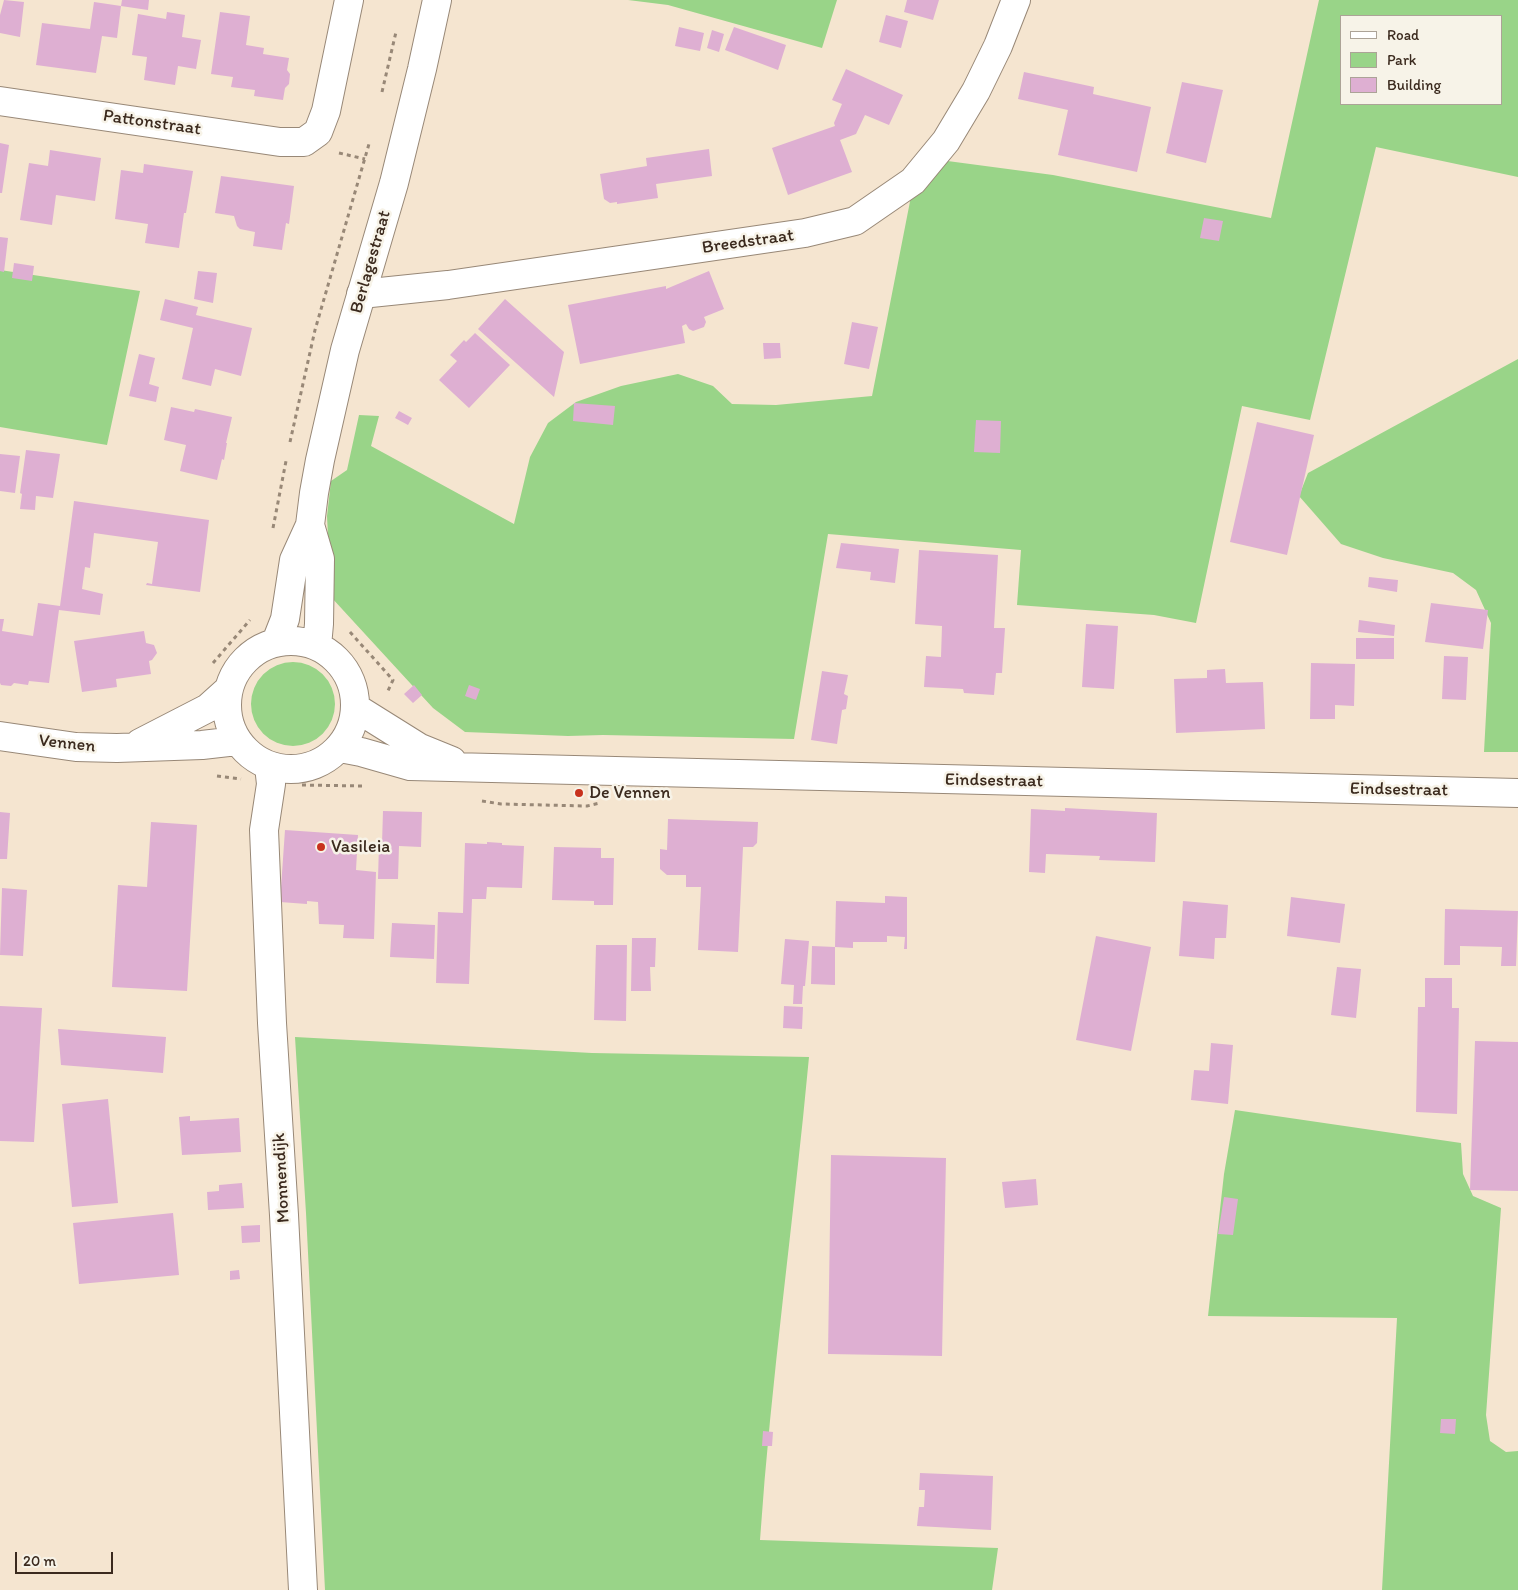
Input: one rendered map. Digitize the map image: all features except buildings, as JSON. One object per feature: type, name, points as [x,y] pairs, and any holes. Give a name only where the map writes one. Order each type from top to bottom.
[{"type":"street","name":"Pattonstraat","points":[[0,101],[280,142],[304,142],[318,132],[326,111],[349,0]]},
{"type":"street","name":"Berlagestraat","points":[[276,642],[285,619],[294,560],[310,525],[322,451],[345,350],[394,183],[437,0]]},
{"type":"street","name":"Breedstraat","points":[[361,294],[448,285],[805,233],[855,221],[913,181],[946,142],[980,84],[998,46],[1016,0]]},
{"type":"street","name":"Berlagestraat","points":[[310,525],[320,560],[318,635]]},
{"type":"street","points":[[318,635],[346,670],[366,714],[352,729],[350,750],[320,763],[297,770],[268,766],[253,757],[237,741],[229,725],[226,708],[228,690],[235,674],[246,659],[260,649],[276,642],[297,641],[318,635]]},
{"type":"street","name":"Vennen","points":[[134,746],[208,708],[228,690]]},
{"type":"street","name":"Eindsestraat","points":[[366,714],[420,748],[469,768]]},
{"type":"street","name":"Vennen","points":[[0,736],[76,747],[117,748],[202,745],[237,741]]},
{"type":"street","name":"Eindsestraat","points":[[350,750],[410,766],[1518,793]]},
{"type":"street","name":"Monnendijk","points":[[268,766],[271,784],[264,830],[303,1590]]},
{"type":"path","points":[[380,100],[397,27]]},
{"type":"path","points":[[334,267],[372,137]]},
{"type":"path","points":[[318,635],[346,627],[393,680],[366,714]]},
{"type":"path","points":[[349,786],[350,750]]},
{"type":"green space","points":[[628,0],[837,0],[822,48],[668,5]]},
{"type":"green space","points":[[1319,0],[1518,0],[1518,177],[1376,147],[1310,420],[1242,406],[1196,623],[1154,615],[1017,605],[1021,550],[828,534],[794,739],[568,736],[465,732],[433,708],[331,597],[327,516],[331,481],[347,470],[359,415],[379,416],[371,446],[514,524],[530,457],[548,423],[576,402],[621,386],[678,374],[713,386],[732,404],[776,405],[872,396],[914,181],[940,160],[1053,175],[1271,218]]},
{"type":"green space","points":[[0,270],[140,291],[107,445],[0,427]]},
{"type":"green space","points":[[1518,359],[1518,752],[1484,752],[1491,623],[1476,590],[1453,573],[1383,558],[1341,544],[1299,496],[1308,473]]},
{"type":"green space","points":[[293,662],[309,665],[323,674],[332,688],[335,704],[332,720],[323,734],[309,743],[293,746],[277,743],[263,734],[254,720],[251,704],[254,688],[263,674],[277,665]]},
{"type":"green space","points":[[295,1037],[592,1053],[809,1057],[770,1419],[760,1540],[998,1548],[992,1590],[325,1590]]},
{"type":"green space","points":[[1235,1110],[1461,1143],[1463,1174],[1473,1196],[1501,1208],[1486,1415],[1490,1441],[1506,1452],[1518,1451],[1518,1590],[1382,1590],[1397,1318],[1208,1316],[1224,1174]]},
{"type":"place","name":"De Vennen","points":[[579,793]]},
{"type":"place","name":"Vasileia","points":[[321,847]]}]
